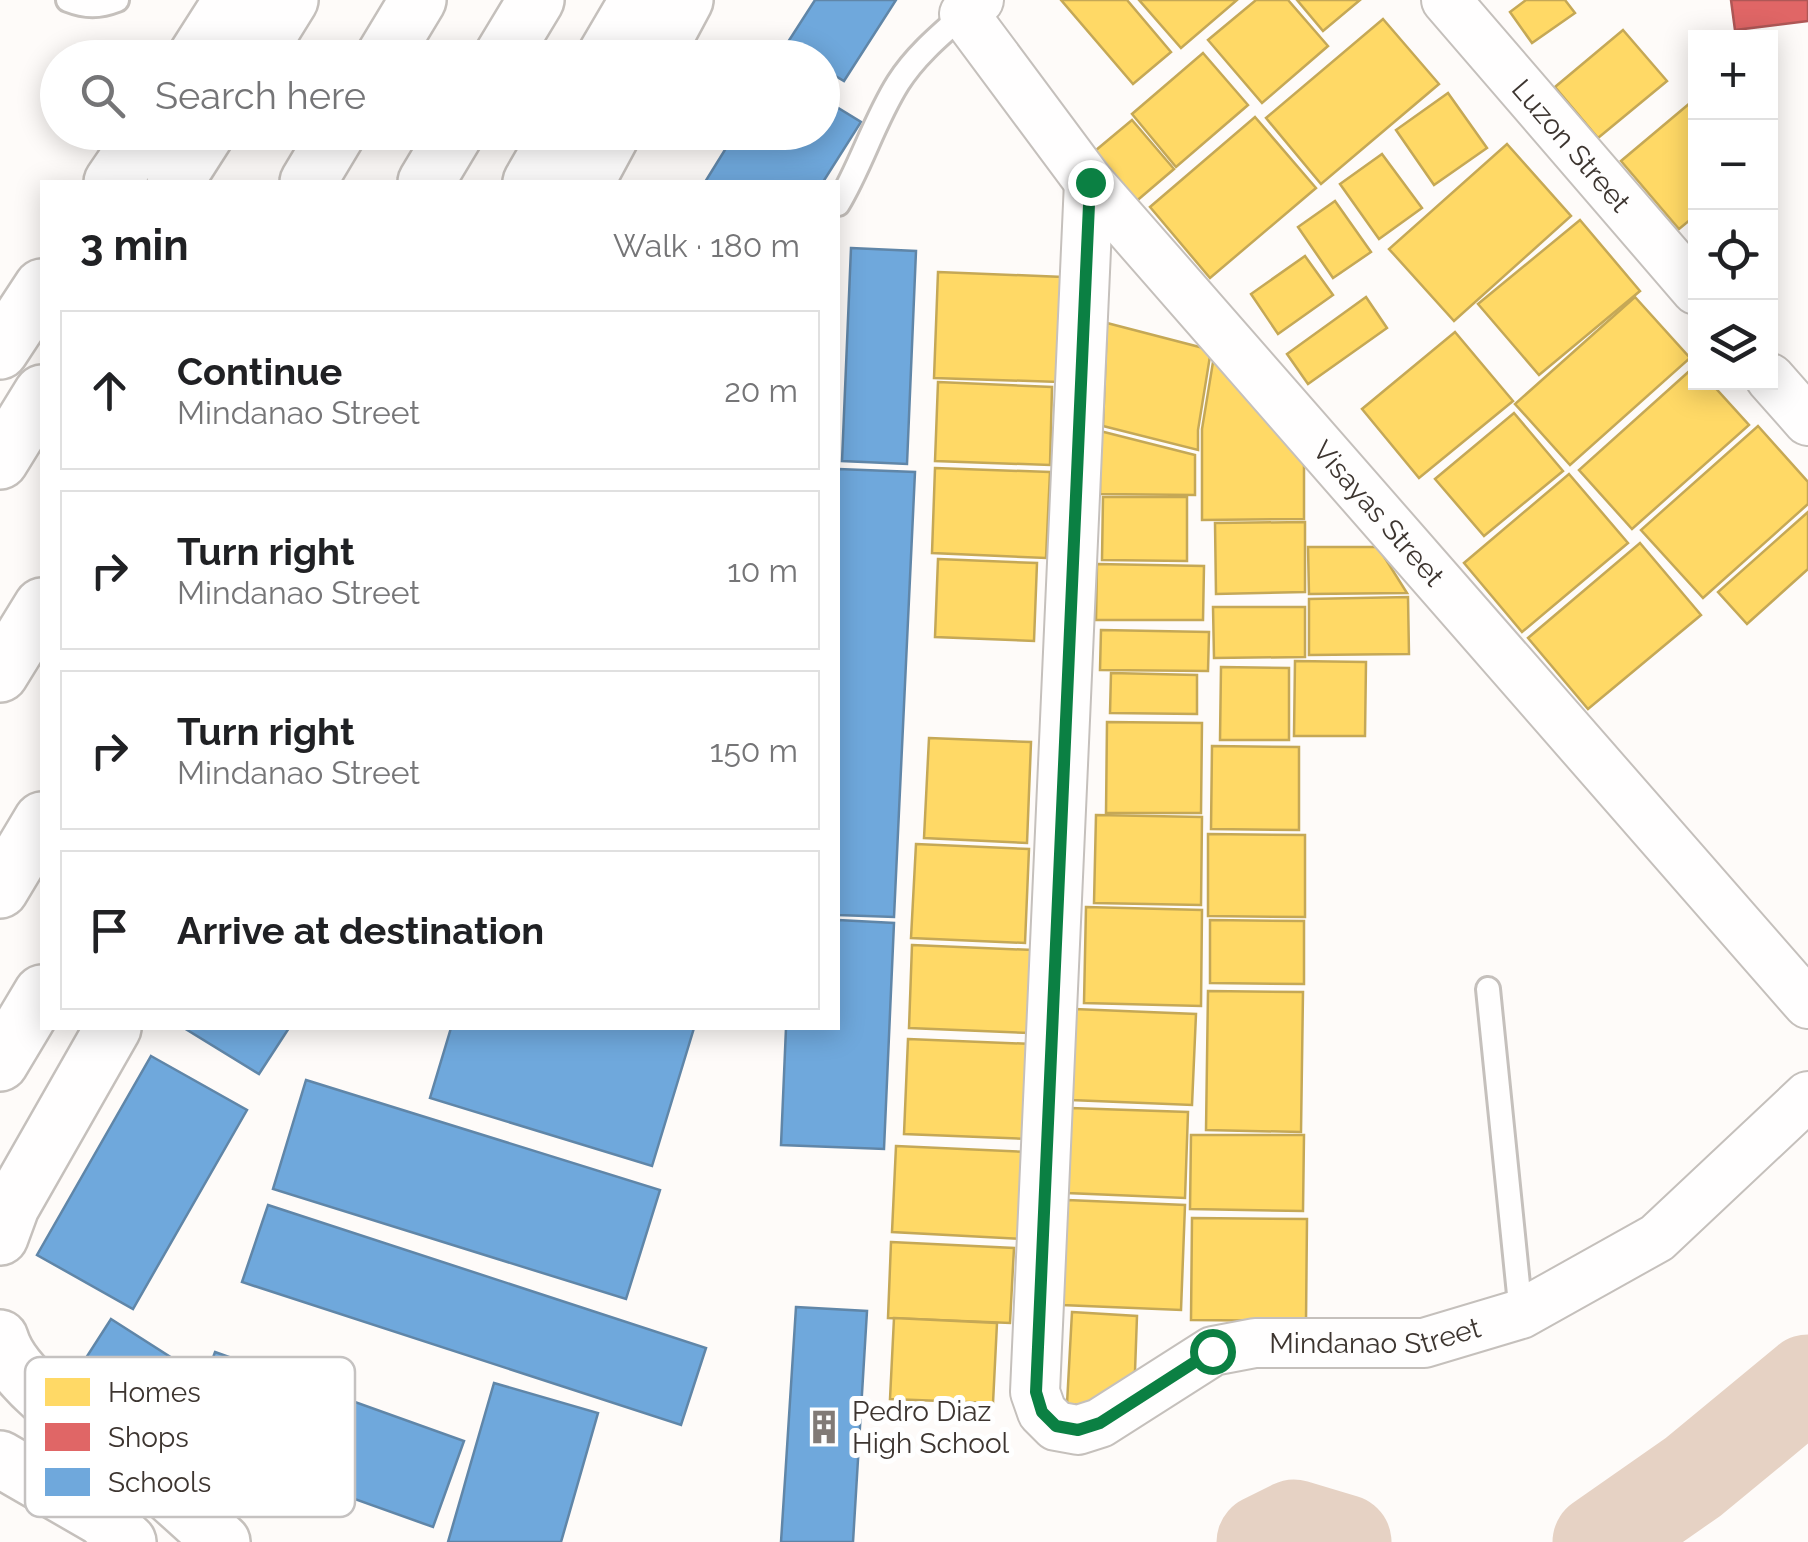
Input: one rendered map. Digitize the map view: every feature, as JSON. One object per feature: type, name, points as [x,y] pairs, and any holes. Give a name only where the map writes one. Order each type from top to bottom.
[{"type":"highway","points":[[206,40],[232,0]]},
{"type":"highway","points":[[244,40],[270,0]]},
{"type":"highway","points":[[265,40],[290,0]]},
{"type":"highway","points":[[395,40],[418,0]]},
{"type":"highway","points":[[512,40],[536,0]]},
{"type":"highway","points":[[615,40],[638,0]]},
{"type":"highway","points":[[664,40],[685,0]]},
{"type":"highway","points":[[113,180],[134,150]]},
{"type":"highway","points":[[155,180],[174,150]]},
{"type":"highway","points":[[177,180],[196,150]]},
{"type":"highway","points":[[309,180],[327,150]]},
{"type":"highway","points":[[427,180],[445,150]]},
{"type":"highway","points":[[532,180],[550,150]]},
{"type":"highway","points":[[587,180],[603,150]]},
{"type":"highway","points":[[0,351],[40,290]]},
{"type":"highway","points":[[0,424],[40,361]]},
{"type":"highway","points":[[0,461],[40,397]]},
{"type":"highway","points":[[0,674],[40,609]]},
{"type":"highway","points":[[0,890],[40,823]]},
{"type":"highway","points":[[0,1063],[40,996]]},
{"type":"highway","points":[[0,1237],[11,1207],[112,1030]]},
{"type":"highway","points":[[0,1338],[2,1348],[25,1379]]},
{"type":"highway","points":[[0,1458],[25,1473]]},
{"type":"highway","points":[[100,1517],[128,1542]]},
{"type":"highway","points":[[194,1517],[222,1542]]},
{"type":"street","name":"Luzon Street","points":[[1446,0],[1688,281]]},
{"type":"street","name":"Visayas Street","points":[[972,7],[1090,182],[1808,1004]]},
{"type":"street","name":"Mindanao Street","points":[[1090,182],[1036,1372],[1042,1412],[1056,1426],[1078,1430],[1100,1423],[1212,1351],[1255,1343],[1424,1343],[1522,1314],[1657,1238],[1808,1096]]},
{"type":"street","points":[[1778,387],[1808,421]]},
{"type":"lane","points":[[68,0],[99,6],[117,0]]},
{"type":"lane","points":[[840,200],[900,80],[928,46],[972,7]]},
{"type":"lane","points":[[1488,989],[1522,1314]]},
{"type":"building: Homes","points":[[1061,0],[1127,0],[1171,52],[1133,84]]},
{"type":"building: Homes","points":[[1139,0],[1237,0],[1181,48]]},
{"type":"building: Homes","points":[[1256,0],[1288,0],[1328,46],[1262,103],[1208,40]]},
{"type":"building: Homes","points":[[1297,0],[1360,0],[1323,31]]},
{"type":"building: Homes","points":[[1526,0],[1565,0],[1575,13],[1532,43],[1510,12]]},
{"type":"building: Homes","points":[[1383,19],[1439,84],[1321,184],[1266,118]]},
{"type":"building: Homes","points":[[1623,30],[1667,81],[1598,138],[1555,87]]},
{"type":"building: Homes","points":[[1203,53],[1248,105],[1176,167],[1132,114]]},
{"type":"building: Homes","points":[[1448,93],[1487,148],[1434,185],[1396,130]]},
{"type":"building: Homes","points":[[1688,105],[1688,222],[1679,229],[1621,161]]},
{"type":"building: Homes","points":[[1255,117],[1316,188],[1210,278],[1150,207]]},
{"type":"building: Homes","points":[[1132,120],[1174,169],[1126,210],[1083,161]]},
{"type":"building: Homes","points":[[1507,144],[1571,216],[1454,321],[1389,249]]},
{"type":"building: Homes","points":[[1382,154],[1422,208],[1379,239],[1340,184]]},
{"type":"building: Homes","points":[[1335,201],[1371,252],[1333,278],[1298,227]]},
{"type":"building: Homes","points":[[1580,220],[1640,291],[1539,375],[1478,304]]},
{"type":"building: Homes","points":[[1305,256],[1333,295],[1278,334],[1251,294]]},
{"type":"building: Homes","points":[[938,272],[1063,277],[1059,382],[934,378]]},
{"type":"building: Homes","points":[[1366,297],[1387,328],[1308,384],[1287,354]]},
{"type":"building: Homes","points":[[1635,297],[1688,356],[1570,465],[1515,404]]},
{"type":"building: Homes","points":[[1107,323],[1211,350],[1198,450],[1103,426]]},
{"type":"building: Homes","points":[[1455,332],[1513,401],[1419,478],[1362,409]]},
{"type":"building: Homes","points":[[1224,356],[1304,456],[1304,519],[1202,520],[1202,429],[1213,362]]},
{"type":"building: Homes","points":[[1688,372],[1688,390],[1717,390],[1749,425],[1632,529],[1579,470]]},
{"type":"building: Homes","points":[[938,382],[1052,387],[1050,465],[935,461]]},
{"type":"building: Homes","points":[[1514,413],[1563,471],[1484,536],[1435,479]]},
{"type":"building: Homes","points":[[1758,426],[1808,482],[1808,504],[1703,598],[1641,530]]},
{"type":"building: Homes","points":[[1100,431],[1195,455],[1195,495],[1100,494]]},
{"type":"building: Homes","points":[[935,468],[1050,472],[1046,558],[932,553]]},
{"type":"building: Homes","points":[[1569,474],[1628,543],[1522,632],[1464,563]]},
{"type":"building: Homes","points":[[1103,497],[1187,497],[1187,561],[1102,560]]},
{"type":"building: Homes","points":[[1808,512],[1808,569],[1747,624],[1718,592]]},
{"type":"building: Homes","points":[[1305,522],[1305,592],[1216,594],[1215,523]]},
{"type":"building: Homes","points":[[1640,543],[1701,615],[1588,709],[1528,638]]},
{"type":"building: Homes","points":[[1308,547],[1378,547],[1407,593],[1309,594]]},
{"type":"building: Homes","points":[[938,559],[1037,563],[1034,641],[935,637]]},
{"type":"building: Homes","points":[[1097,564],[1204,566],[1203,620],[1096,620]]},
{"type":"building: Homes","points":[[1408,597],[1409,654],[1309,655],[1309,599]]},
{"type":"building: Homes","points":[[1213,607],[1305,607],[1305,657],[1214,658]]},
{"type":"building: Homes","points":[[1101,630],[1209,632],[1208,671],[1100,670]]},
{"type":"building: Homes","points":[[1295,661],[1366,662],[1365,736],[1294,736]]},
{"type":"building: Homes","points":[[1221,667],[1289,668],[1289,740],[1220,740]]},
{"type":"building: Homes","points":[[1111,673],[1197,675],[1197,714],[1110,713]]},
{"type":"building: Homes","points":[[1107,722],[1202,723],[1201,813],[1106,813]]},
{"type":"building: Homes","points":[[929,738],[1031,742],[1027,843],[924,838]]},
{"type":"building: Homes","points":[[1212,746],[1299,747],[1299,830],[1211,829]]},
{"type":"building: Homes","points":[[1096,815],[1202,817],[1201,905],[1094,903]]},
{"type":"building: Homes","points":[[1208,834],[1305,835],[1305,917],[1208,916]]},
{"type":"building: Homes","points":[[916,844],[1029,849],[1025,943],[911,938]]},
{"type":"building: Homes","points":[[1086,907],[1202,910],[1201,1006],[1084,1003]]},
{"type":"building: Homes","points":[[1210,920],[1304,921],[1304,984],[1210,983]]},
{"type":"building: Homes","points":[[912,945],[1033,950],[1029,1033],[909,1028]]},
{"type":"building: Homes","points":[[1208,991],[1303,992],[1301,1132],[1206,1130]]},
{"type":"building: Homes","points":[[1074,1009],[1196,1014],[1192,1105],[1071,1100]]},
{"type":"building: Homes","points":[[908,1039],[1032,1044],[1028,1139],[904,1134]]},
{"type":"building: Homes","points":[[1070,1108],[1188,1112],[1185,1198],[1067,1193]]},
{"type":"building: Homes","points":[[1191,1135],[1304,1135],[1303,1211],[1190,1209]]},
{"type":"building: Homes","points":[[896,1146],[1029,1152],[1024,1239],[892,1232]]},
{"type":"building: Homes","points":[[1067,1200],[1185,1205],[1181,1310],[1062,1305]]},
{"type":"building: Homes","points":[[1192,1218],[1307,1219],[1306,1321],[1191,1320]]},
{"type":"building: Homes","points":[[891,1242],[1014,1248],[1010,1323],[888,1318]]},
{"type":"building: Homes","points":[[1072,1312],[1137,1316],[1135,1371],[1101,1406],[1067,1404]]},
{"type":"building: Homes","points":[[894,1318],[997,1323],[993,1403],[890,1399]]},
{"type":"building: Shops","points":[[1731,0],[1808,0],[1808,21],[1735,30]]},
{"type":"building: Schools","points":[[815,0],[896,0],[844,81],[840,79],[840,40],[789,40]]},
{"type":"building: Schools","points":[[840,109],[861,122],[824,180],[706,180],[725,150],[840,150]]},
{"type":"building: Schools","points":[[851,248],[916,251],[907,464],[842,461]]},
{"type":"building: Schools","points":[[840,469],[915,472],[894,917],[840,915]]},
{"type":"building: Schools","points":[[840,920],[894,923],[884,1149],[781,1145],[786,1030],[840,1030]]},
{"type":"building: Schools","points":[[187,1030],[288,1030],[259,1074]]},
{"type":"building: Schools","points":[[450,1030],[693,1030],[652,1166],[430,1098]]},
{"type":"building: Schools","points":[[151,1056],[247,1110],[133,1309],[37,1255]]},
{"type":"building: Schools","points":[[306,1080],[660,1190],[626,1299],[273,1189]]},
{"type":"building: Schools","points":[[268,1205],[706,1348],[681,1425],[242,1282]]},
{"type":"building: Schools","name":"Pedro Diaz High School","points":[[796,1307],[867,1311],[853,1542],[781,1542]]},
{"type":"building: Schools","points":[[111,1319],[170,1357],[87,1357]]},
{"type":"building: Schools","points":[[494,1383],[598,1413],[561,1542],[448,1542]]},
{"type":"building: Schools","points":[[355,1402],[464,1441],[433,1527],[355,1499]]},
{"type":"waterway","points":[[1600,1542],[1693,1477],[1808,1382]]},
{"type":"waterway","points":[[1264,1542],[1294,1527],[1344,1542]]},
{"type":"place","name":"Pedro Diaz High School","points":[[824,1427]]},
{"type":"route","points":[[1090,182],[1036,1392],[1042,1412],[1056,1426],[1078,1430],[1100,1423],[1212,1351]]}]
